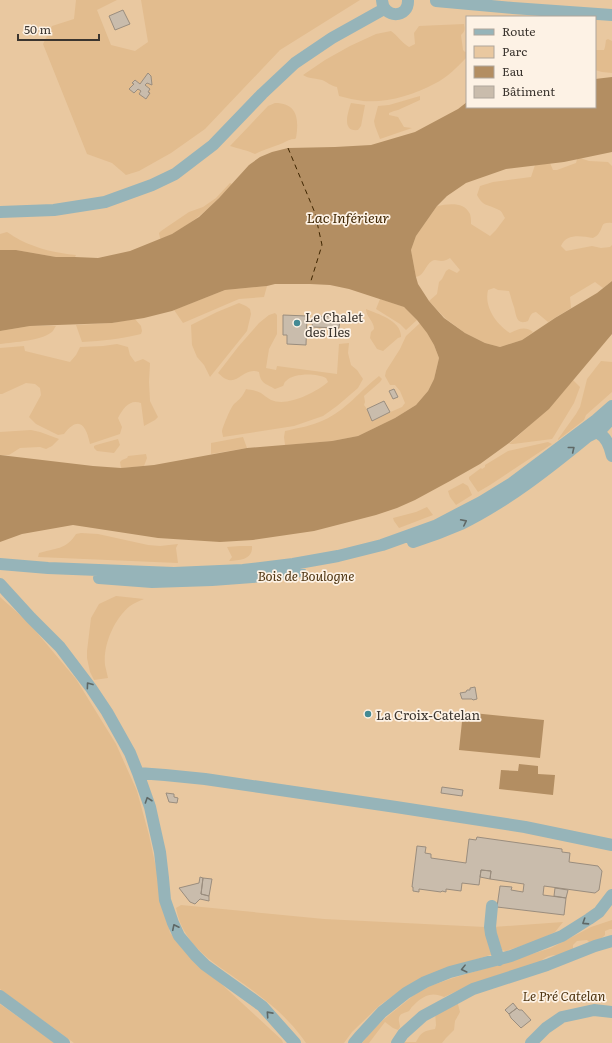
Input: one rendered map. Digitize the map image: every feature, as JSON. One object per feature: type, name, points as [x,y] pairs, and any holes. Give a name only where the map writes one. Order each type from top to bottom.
[{"type":"street","points":[[0,212],[54,210],[105,202],[152,185],[176,174],[213,145],[262,94],[295,63],[383,5],[388,12],[392,14],[400,13],[406,9],[408,0]]},
{"type":"street","points":[[436,1],[612,15]]},
{"type":"street","points":[[0,564],[48,568],[174,573],[243,570],[293,564],[382,545],[435,526],[481,502],[512,483],[596,420],[612,406]]},
{"type":"street","points":[[0,572],[159,581],[212,580],[265,576],[337,564],[369,556],[434,535],[461,524],[486,510],[528,483],[587,437],[598,433],[612,418]]},
{"type":"street","points":[[598,433],[604,437],[612,456]]},
{"type":"street","points":[[0,584],[60,647],[91,688],[130,753],[150,807],[160,852],[164,900],[179,936],[205,965],[262,1006],[295,1043]]},
{"type":"street","points":[[138,773],[165,774],[205,779],[396,807],[525,827],[612,845]]},
{"type":"street","points":[[354,1043],[382,1012],[406,993],[425,982],[450,972],[511,956],[562,936],[599,912],[612,895]]},
{"type":"street","points":[[492,906],[490,927],[499,960]]},
{"type":"street","points":[[397,1043],[403,1034],[423,1016],[473,988],[547,965],[612,941]]},
{"type":"street","points":[[0,996],[64,1043]]},
{"type":"street","points":[[531,1043],[546,1028],[562,1017],[594,1010],[612,1012]]},
{"type":"green space","name":"Bois de Boulogne","points":[[0,0],[612,0],[612,1043],[0,1043]]},
{"type":"shaded area","points":[[76,0],[117,0],[97,10],[111,45],[135,51],[148,42],[141,0],[360,0],[280,50],[205,129],[171,153],[139,171],[126,175],[112,163],[87,154],[43,44],[52,26],[74,19]]},
{"type":"shaded area","points":[[464,24],[464,30],[461,35],[463,50],[466,52],[466,58],[443,79],[426,88],[409,95],[391,99],[381,101],[363,101],[339,96],[337,87],[322,80],[303,75],[325,60],[376,34],[391,31],[409,47],[415,44],[414,33],[419,26]]},
{"type":"shaded area","points":[[608,39],[612,41],[612,73],[596,70],[596,50],[604,50],[606,40]]},
{"type":"shaded area","points":[[420,96],[420,100],[389,113],[389,115],[398,117],[404,127],[412,128],[380,139],[374,121],[378,106],[389,105]]},
{"type":"shaded area","points":[[275,103],[283,104],[293,109],[297,119],[295,139],[255,154],[230,146],[268,106]]},
{"type":"shaded area","points":[[351,103],[365,105],[361,126],[358,130],[349,128],[348,125],[347,116]]},
{"type":"shaded area","points":[[580,158],[589,161],[608,162],[612,166],[612,223],[604,224],[599,234],[593,238],[579,236],[570,237],[563,242],[561,246],[566,251],[592,246],[601,248],[610,247],[612,245],[612,281],[603,288],[595,282],[570,297],[571,308],[548,322],[536,312],[531,314],[528,321],[519,321],[516,316],[509,291],[494,288],[488,290],[487,296],[490,309],[500,325],[510,333],[519,329],[527,329],[533,332],[522,340],[500,347],[485,343],[465,333],[445,318],[429,301],[437,294],[439,282],[446,271],[449,269],[457,273],[460,270],[450,258],[442,261],[434,260],[419,276],[416,277],[411,250],[416,236],[437,206],[455,204],[464,207],[467,210],[470,214],[471,224],[490,236],[505,218],[502,212],[481,202],[477,195],[480,186],[493,182],[531,177],[535,165],[550,163],[553,170],[557,170],[576,163],[577,159]]},
{"type":"shaded area","points":[[230,183],[232,184],[200,216],[181,229],[161,239],[160,238],[159,233],[161,231],[189,212],[203,207],[216,198]]},
{"type":"shaded area","points":[[7,232],[20,240],[40,248],[54,252],[76,255],[75,257],[56,257],[16,250],[0,250],[0,234]]},
{"type":"shaded area","points":[[267,286],[264,297],[239,299],[183,323],[174,310],[225,290]]},
{"type":"shaded area","points":[[380,299],[404,307],[417,320],[406,330],[400,324],[376,309]]},
{"type":"shaded area","points":[[239,303],[250,309],[251,314],[247,331],[210,377],[204,365],[197,357],[192,345],[191,325]]},
{"type":"shaded area","points":[[366,309],[394,322],[400,331],[401,337],[383,351],[377,349],[370,338],[374,326],[366,312]]},
{"type":"shaded area","points":[[275,313],[277,315],[277,334],[269,349],[266,368],[276,370],[277,366],[337,374],[339,344],[349,343],[348,353],[351,365],[357,370],[363,379],[358,388],[323,416],[294,426],[223,437],[222,431],[229,413],[234,404],[244,394],[246,389],[259,392],[271,400],[285,402],[301,398],[328,382],[326,378],[322,376],[299,375],[289,378],[283,386],[275,389],[262,381],[259,372],[249,372],[234,380],[225,379],[218,373],[259,323],[269,315]]},
{"type":"shaded area","points":[[135,319],[141,326],[141,334],[104,340],[82,342],[76,325],[112,323]]},
{"type":"shaded area","points":[[420,323],[434,345],[439,358],[434,379],[428,391],[416,405],[395,418],[358,436],[332,441],[285,445],[285,431],[315,424],[332,416],[346,406],[379,376],[382,379],[380,382],[364,396],[364,405],[372,420],[402,407],[405,403],[400,391],[395,385],[390,385],[385,376],[386,371],[400,349],[406,336]]},
{"type":"shaded area","points":[[30,326],[56,326],[53,331],[36,339],[0,344],[0,331]]},
{"type":"shaded area","points":[[117,344],[128,347],[130,355],[135,362],[143,359],[150,363],[150,401],[158,417],[144,426],[141,403],[133,402],[124,408],[118,418],[122,427],[120,434],[90,444],[84,427],[81,425],[74,425],[64,434],[58,435],[36,424],[29,417],[41,395],[40,388],[35,384],[26,383],[0,394],[0,348],[24,346],[25,351],[70,362],[80,347]]},
{"type":"shaded area","points":[[601,361],[612,362],[612,392],[586,415],[584,420],[558,440],[580,407],[587,379]]},
{"type":"shaded area","points":[[573,380],[580,387],[574,403],[552,439],[509,444],[548,409]]},
{"type":"shaded area","points":[[31,430],[59,439],[52,446],[46,449],[40,447],[20,448],[9,455],[0,455],[0,432]]},
{"type":"shaded area","points":[[243,437],[247,448],[211,454],[211,443]]},
{"type":"shaded area","points":[[118,439],[120,445],[114,453],[97,451],[94,448],[96,445]]},
{"type":"shaded area","points":[[548,442],[552,444],[478,492],[469,479],[469,477],[481,468],[482,469],[485,467],[485,465],[508,451]]},
{"type":"shaded area","points":[[146,454],[147,458],[144,466],[121,468],[120,462],[128,456]]},
{"type":"shaded area","points":[[463,483],[468,486],[472,495],[456,505],[450,497],[448,491]]},
{"type":"shaded area","points":[[427,507],[433,515],[399,528],[394,521],[393,518],[416,512]]},
{"type":"shaded area","points":[[76,534],[98,534],[148,545],[160,546],[178,544],[176,548],[178,563],[38,557],[39,553],[64,546]]},
{"type":"shaded area","points":[[252,546],[252,551],[248,557],[229,561],[232,557],[227,547]]},
{"type":"shaded area","points":[[116,596],[144,599],[130,606],[119,618],[111,633],[106,649],[105,665],[108,678],[94,680],[90,672],[87,658],[91,618],[99,604]]},
{"type":"shaded area","points":[[0,597],[28,622],[76,679],[116,744],[137,791],[149,835],[170,933],[190,955],[282,1040],[283,1043],[74,1043],[0,989]]},
{"type":"shaded area","points":[[181,905],[324,919],[485,927],[493,954],[446,969],[397,993],[380,1005],[352,1032],[344,1043],[306,1043],[291,1024],[273,1007],[207,958],[197,948],[180,923],[176,908]]},
{"type":"shaded area","points":[[612,920],[612,929],[605,931],[605,935],[603,937],[591,944],[587,940],[577,941],[573,945],[573,949],[561,956],[549,956],[540,962],[474,983],[444,997],[435,994],[424,997],[416,1002],[409,1011],[400,1015],[400,1027],[398,1030],[385,1022],[369,1043],[362,1043],[383,1020],[414,995],[430,986],[551,948],[591,927]]},
{"type":"shaded area","points":[[563,922],[555,932],[539,940],[506,951],[502,950],[493,927]]},
{"type":"shaded area","points":[[457,1000],[460,1012],[455,1021],[454,1030],[442,1043],[404,1043],[416,1042],[423,1032],[435,1029],[435,1011]]},
{"type":"shaded area","points":[[0,1004],[55,1043],[0,1043]]},
{"type":"water","name":"Lac Inférieur","points":[[612,77],[612,152],[564,162],[506,169],[466,183],[447,196],[437,206],[416,236],[411,250],[418,284],[429,301],[444,318],[465,333],[485,343],[500,347],[522,340],[597,293],[612,281],[612,334],[549,409],[509,443],[480,464],[415,500],[376,515],[314,531],[253,540],[220,542],[158,538],[73,525],[22,534],[0,542],[0,455],[121,468],[154,465],[247,448],[332,441],[358,436],[395,418],[416,405],[428,391],[434,379],[439,358],[427,333],[404,307],[349,289],[330,285],[275,284],[225,290],[172,311],[144,318],[112,323],[30,326],[0,331],[0,250],[16,250],[56,257],[98,258],[130,251],[172,234],[199,217],[219,198],[249,165],[260,157],[272,152],[288,148],[371,145],[415,132],[458,109],[466,103],[466,108],[596,108],[596,79]]},
{"type":"water","points":[[463,712],[544,720],[540,758],[459,750]]},
{"type":"water","points":[[519,764],[538,766],[538,774],[555,775],[553,795],[499,789],[501,770],[518,771]]},
{"type":"building","points":[[123,10],[130,24],[115,30],[109,16]]},
{"type":"building","points":[[148,73],[151,76],[152,85],[147,83],[145,85],[150,89],[148,92],[150,93],[146,99],[139,94],[141,91],[138,89],[134,93],[129,89],[134,84],[132,83],[135,80],[140,84]]},
{"type":"building","points":[[283,315],[307,316],[306,345],[287,344],[287,335],[283,335]]},
{"type":"building","points":[[313,316],[340,317],[339,328],[312,327]]},
{"type":"building","points":[[394,389],[398,397],[393,399],[389,391]]},
{"type":"building","points":[[384,401],[390,412],[372,421],[367,409]]},
{"type":"building","points":[[475,687],[477,699],[462,699],[460,693],[466,692],[467,690],[470,690],[470,688]]},
{"type":"building","points":[[442,787],[463,790],[462,796],[441,793]]},
{"type":"building","points":[[166,793],[174,794],[174,797],[178,798],[177,803],[169,802]]},
{"type":"building","points":[[477,837],[562,849],[562,852],[570,853],[569,862],[598,866],[602,871],[599,890],[595,893],[544,886],[543,895],[566,898],[564,915],[497,907],[500,886],[512,887],[511,890],[523,892],[524,884],[490,879],[491,871],[481,870],[479,885],[462,883],[461,891],[446,889],[446,892],[441,892],[419,889],[419,892],[413,891],[412,887],[417,846],[426,847],[425,853],[431,854],[431,858],[466,863],[469,839],[476,840]]},
{"type":"building","points":[[481,870],[491,871],[490,879],[480,877]]},
{"type":"building","points":[[200,877],[203,878],[201,894],[209,896],[209,901],[200,899],[195,904],[190,902],[179,888],[199,883]]},
{"type":"building","points":[[203,878],[212,879],[209,896],[201,894]]},
{"type":"building","points":[[555,888],[568,890],[566,898],[554,896]]},
{"type":"building","points":[[513,1003],[517,1008],[509,1014],[505,1010]]},
{"type":"building","points":[[517,1008],[522,1010],[531,1020],[521,1028],[509,1014]]},
{"type":"ferry route","points":[[288,148],[315,213],[322,245],[310,284]]},
{"type":"place","name":"Le Chalet des Iles","points":[[297,323]]},
{"type":"place","name":"La Croix-Catelan","points":[[368,714]]},
{"type":"park label","name":"Le Pré Catelan","points":[[564,995]]}]
